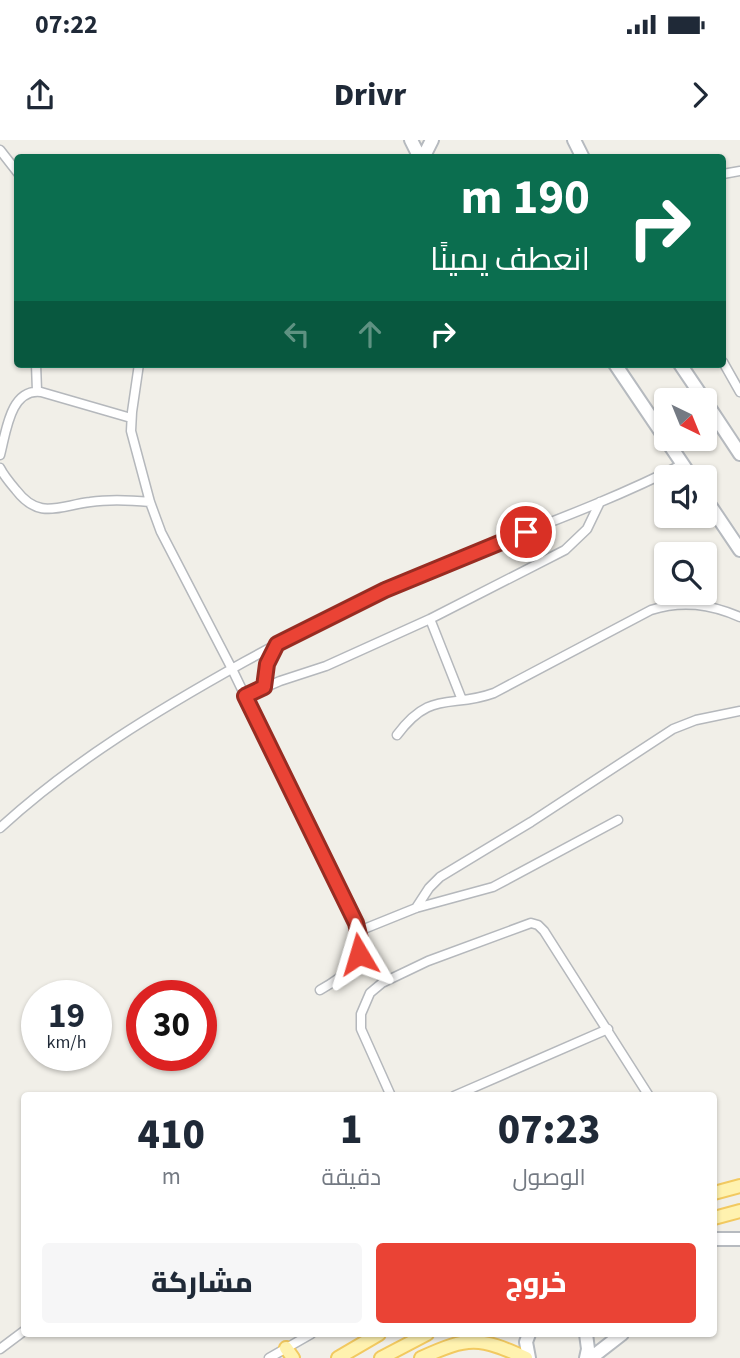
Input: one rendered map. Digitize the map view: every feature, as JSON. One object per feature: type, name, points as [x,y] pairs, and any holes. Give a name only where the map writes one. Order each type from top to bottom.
[{"type":"main road","points":[[717,1193],[740,1186]]},
{"type":"main road","points":[[717,1217],[740,1211]]},
{"type":"main road","points":[[338,1358],[374,1337]]},
{"type":"main road","points":[[381,1358],[422,1337]]},
{"type":"main road","points":[[421,1358],[470,1341],[489,1342],[528,1358]]},
{"type":"street","points":[[0,150],[14,168]]},
{"type":"street","points":[[726,367],[740,392]]},
{"type":"street","points":[[36,368],[37,391]]},
{"type":"street","points":[[138,368],[131,418],[133,439],[150,502],[170,551],[232,669],[359,931],[359,954],[352,968],[342,978],[320,990]]},
{"type":"street","points":[[0,828],[99,750],[160,710],[277,644],[396,585],[600,502],[682,464],[618,368]]},
{"type":"street","points":[[683,368],[696,388]]},
{"type":"street","points":[[0,455],[17,401],[23,394],[37,391],[131,418]]},
{"type":"street","points":[[718,421],[740,454]]},
{"type":"street","points":[[0,469],[29,505],[40,509],[51,510],[105,501],[150,502]]},
{"type":"street","points":[[245,696],[326,666],[430,619],[565,550],[587,529],[600,502]]},
{"type":"street","points":[[717,516],[740,550]]},
{"type":"street","points":[[397,735],[410,719],[427,707],[447,700],[478,698],[495,693],[662,606],[698,604],[739,615]]},
{"type":"street","points":[[430,619],[461,699]]},
{"type":"street","points":[[264,687],[267,664],[277,644]]},
{"type":"street","points":[[416,908],[440,877],[583,789],[652,741],[696,720],[740,711]]},
{"type":"street","points":[[359,931],[416,908],[493,887],[618,820]]},
{"type":"street","points":[[389,1092],[361,1029],[363,1007],[370,993],[428,961],[523,924],[535,923],[541,928],[608,1029],[647,1092]]},
{"type":"street","points":[[463,1092],[608,1029]]},
{"type":"street","points":[[717,1239],[740,1239]]},
{"type":"street","points":[[0,1349],[21,1333]]},
{"type":"street","points":[[269,1358],[289,1353],[308,1337]]},
{"type":"street","points":[[528,1337],[528,1358]]},
{"type":"street","points":[[586,1337],[586,1358]]},
{"type":"street","points":[[592,1358],[618,1337]]},
{"type":"route","points":[[359,954],[360,939],[356,923],[245,696],[264,687],[267,664],[277,644],[385,590],[526,532]]}]
